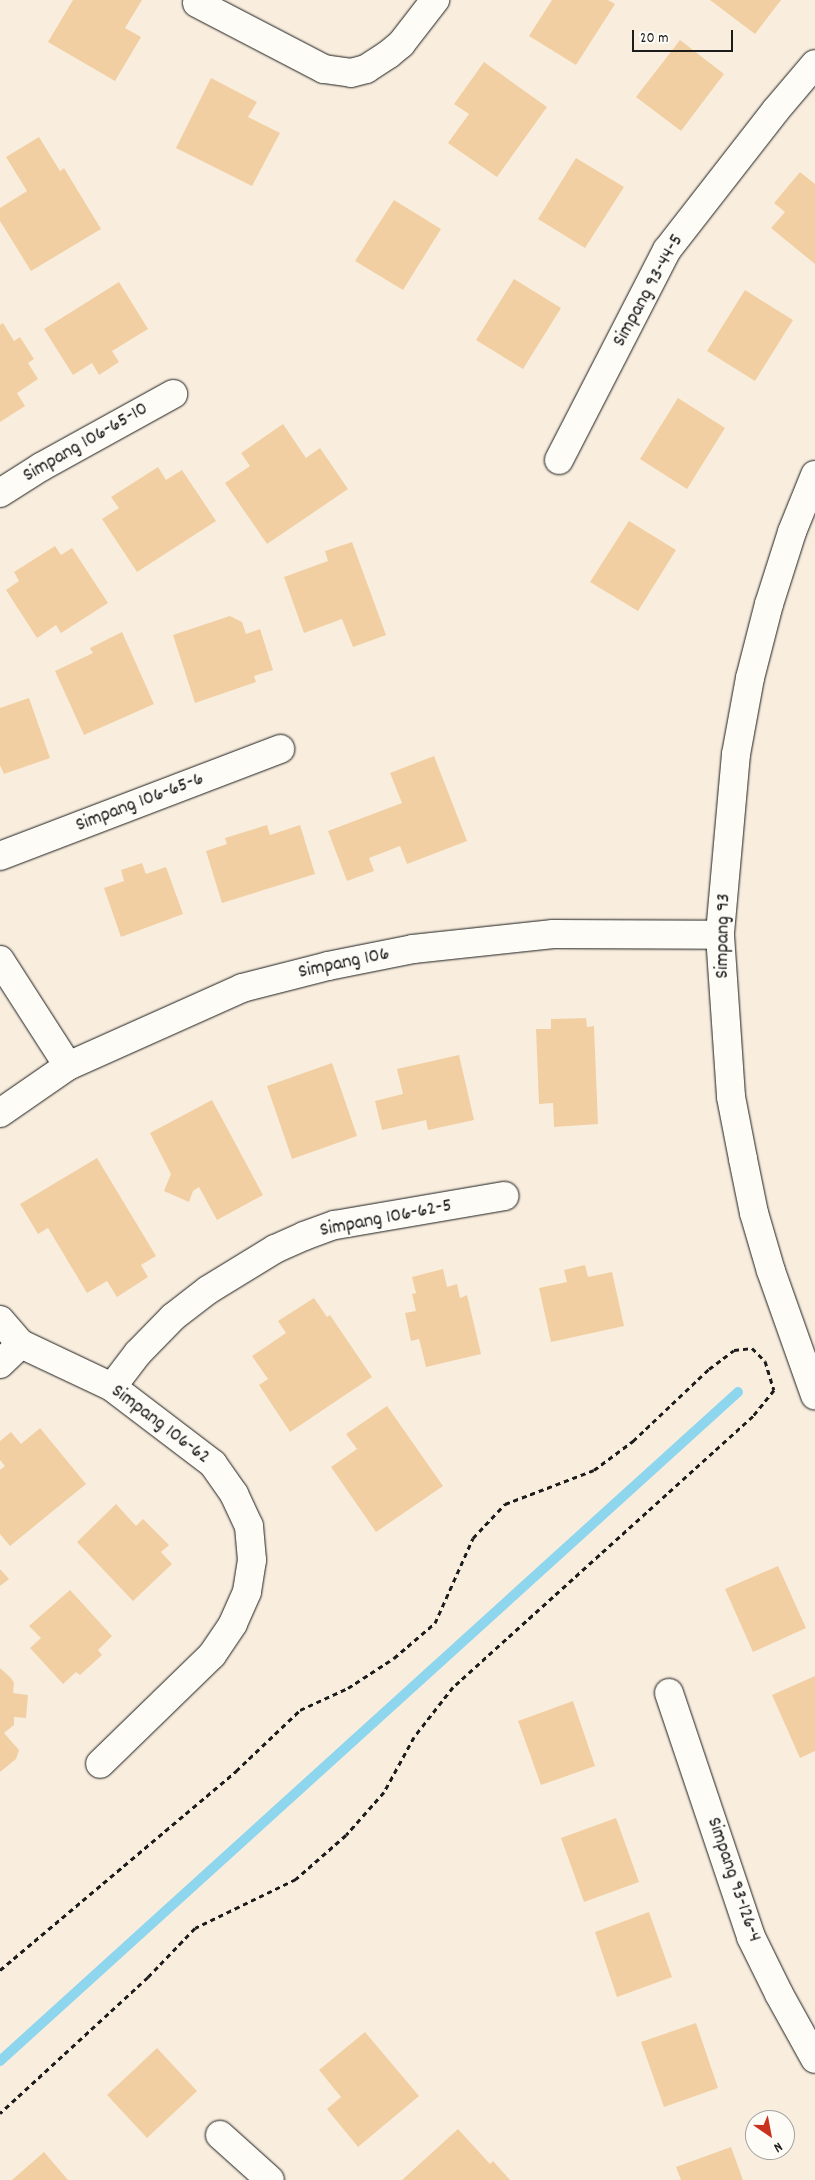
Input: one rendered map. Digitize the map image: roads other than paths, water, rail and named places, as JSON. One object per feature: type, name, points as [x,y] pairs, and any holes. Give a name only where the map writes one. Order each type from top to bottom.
[{"type":"street","points":[[197,3],[324,69],[350,73],[366,69],[390,54],[436,0]]},
{"type":"street","name":"Simpang 93-44-5","points":[[559,460],[667,250],[776,110],[815,64]]},
{"type":"street","name":"Simpang 106-65-10","points":[[0,493],[41,467],[173,394]]},
{"type":"street","name":"Simpang 93","points":[[815,475],[792,532],[768,604],[750,678],[736,754],[720,935],[731,1097],[742,1159],[754,1214],[771,1271],[815,1396]]},
{"type":"street","name":"Simpang 106-65-6","points":[[0,856],[280,749]]},
{"type":"street","name":"Simpang 106","points":[[0,1113],[68,1066],[242,988],[328,966],[414,949],[553,934],[720,935]]},
{"type":"street","points":[[0,960],[68,1066]]},
{"type":"street","name":"Simpang 106-62-5","points":[[112,1387],[138,1353],[173,1317],[208,1290],[275,1249],[336,1225],[505,1196]]},
{"type":"street","name":"Simpang 106-62","points":[[0,1320],[21,1344],[112,1387],[213,1464],[234,1494],[249,1526],[252,1560],[248,1592],[233,1624],[212,1654],[100,1764]]},
{"type":"street","points":[[0,1364],[21,1344]]},
{"type":"street","name":"Simpang 93-126-4","points":[[669,1693],[751,1937],[779,1994],[815,2059]]},
{"type":"street","points":[[220,2135],[270,2180]]},
{"type":"waterway","points":[[0,2061],[738,1392]]}]
